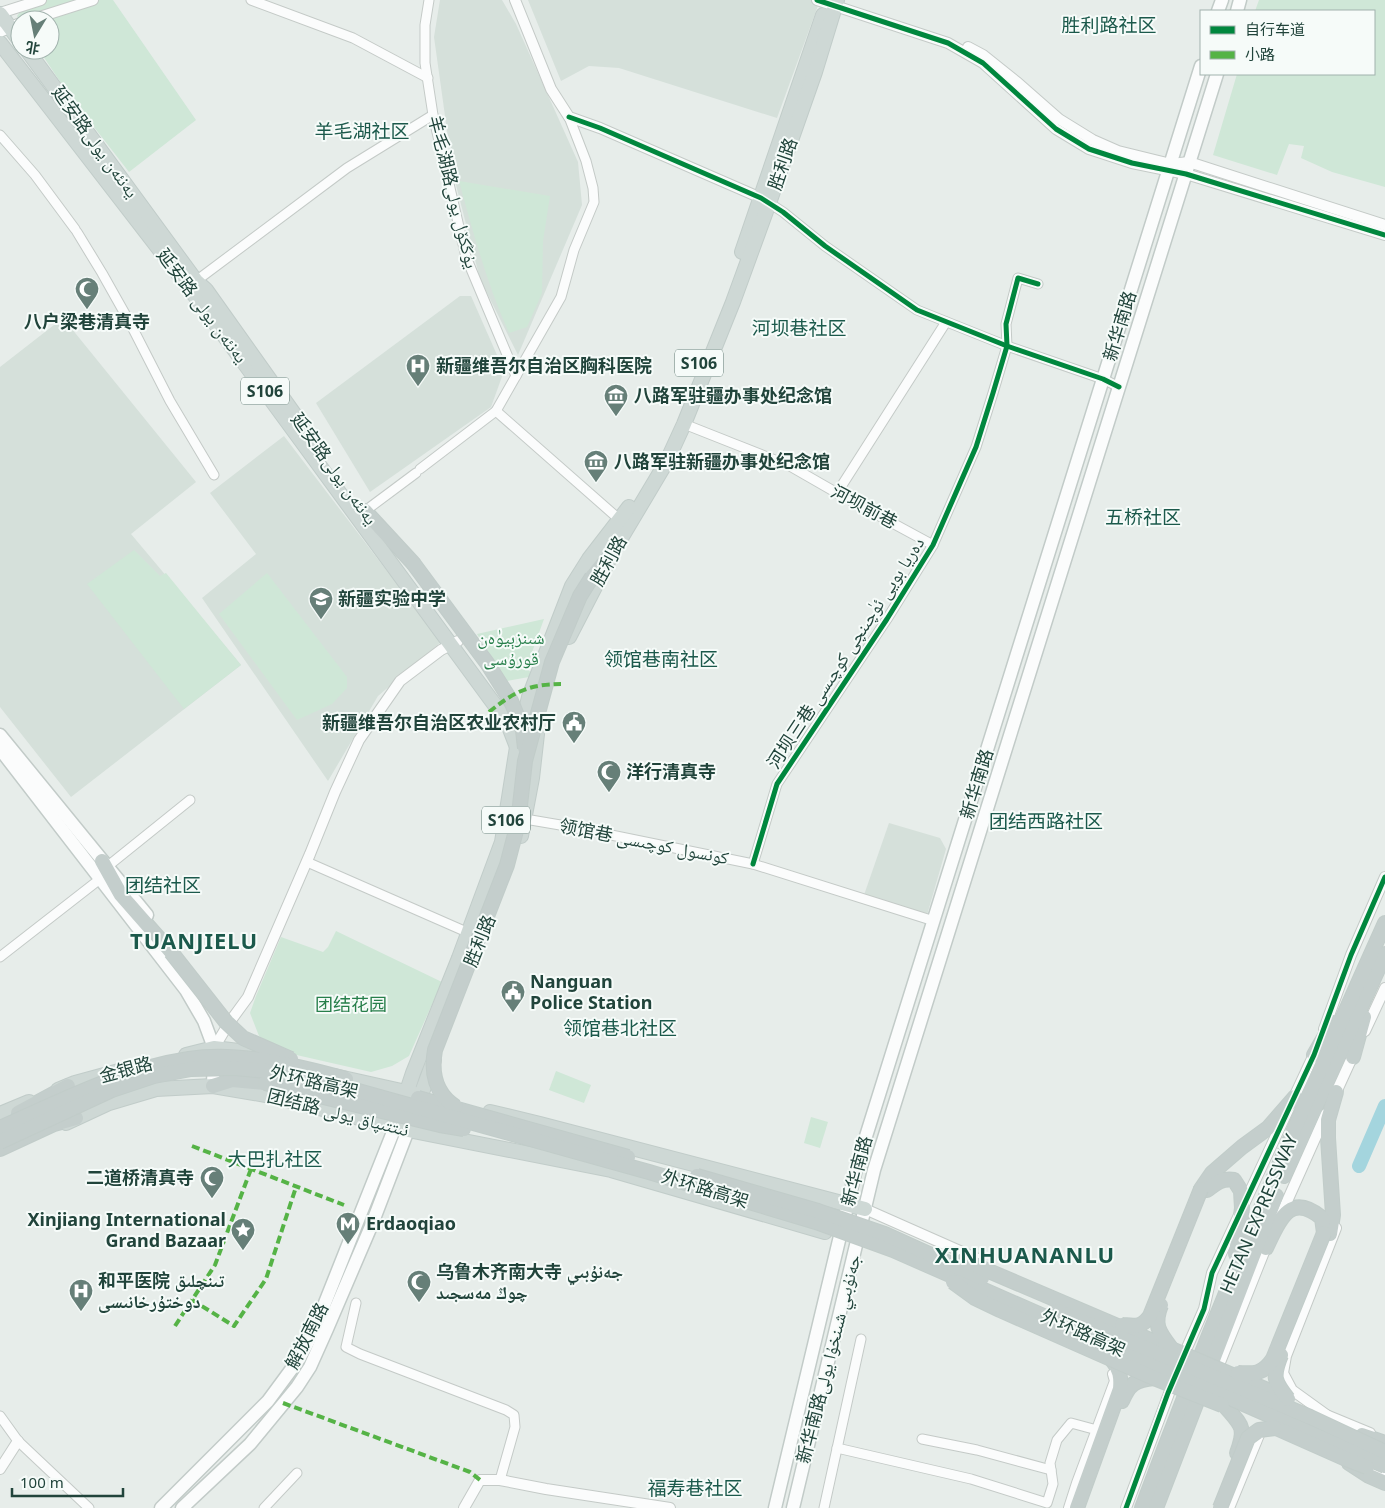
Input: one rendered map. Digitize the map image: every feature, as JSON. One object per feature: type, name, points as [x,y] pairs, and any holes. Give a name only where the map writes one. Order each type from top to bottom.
[{"type":"highway","points":[[365,511],[413,563],[487,663],[511,701],[523,730],[525,761]]},
{"type":"highway","points":[[476,1114],[462,1110],[449,1102],[440,1091],[434,1078],[432,1064],[435,1050],[507,865],[518,823],[525,761],[552,662],[580,596],[592,577],[614,550]]},
{"type":"highway","points":[[105,863],[121,895],[171,952],[226,1022],[242,1038],[275,1053],[334,1075]]},
{"type":"highway","name":"HETAN EXPRESSWAY","points":[[1142,1508],[1233,1273],[1385,923]]},
{"type":"highway","name":"HETAN EXPRESSWAY","points":[[1156,1508],[1277,1193],[1385,954]]},
{"type":"highway","points":[[1314,1055],[1368,961]]},
{"type":"highway","points":[[1353,1057],[1377,972]]},
{"type":"highway","name":"外环路高架","points":[[0,1128],[107,1080],[190,1058],[236,1057],[267,1061],[334,1075],[818,1211],[885,1234],[989,1282],[1123,1340],[1310,1417],[1385,1452]]},
{"type":"highway","name":"外环路高架","points":[[0,1142],[112,1090],[154,1076],[191,1069],[235,1068],[266,1070],[333,1084],[649,1172],[816,1222],[893,1250],[1385,1466]]},
{"type":"highway","points":[[213,1086],[232,1080],[265,1083],[440,1125],[539,1142]]},
{"type":"highway","points":[[0,1121],[68,1086]]},
{"type":"highway","points":[[1288,1399],[1277,1386],[1275,1371],[1333,1215],[1328,1120],[1336,1092]]},
{"type":"highway","points":[[1116,1325],[1140,1326],[1145,1323],[1150,1316],[1212,1173],[1268,1128],[1295,1097]]},
{"type":"highway","points":[[0,1149],[54,1124],[76,1118]]},
{"type":"highway","points":[[1172,1348],[1157,1328],[1156,1318],[1204,1189],[1226,1179],[1234,1180],[1240,1191],[1242,1208],[1233,1273]]},
{"type":"highway","points":[[1229,1372],[1253,1374],[1267,1367],[1273,1359],[1327,1234],[1322,1218],[1311,1209],[1296,1206],[1284,1214],[1266,1248]]},
{"type":"highway","points":[[905,1243],[940,1251],[1229,1372],[1385,1446]]},
{"type":"highway","points":[[932,1267],[975,1298],[1112,1360],[1270,1424],[1336,1455],[1385,1474]]},
{"type":"highway","points":[[1077,1508],[1120,1389],[1121,1379],[1117,1366],[1112,1360]]},
{"type":"highway","points":[[1087,1508],[1086,1500],[1091,1482],[1127,1389],[1134,1383],[1154,1378]]},
{"type":"highway","points":[[1215,1508],[1242,1439],[1242,1429],[1225,1406]]},
{"type":"highway","points":[[1220,1508],[1248,1438],[1270,1424]]},
{"type":"highway","points":[[1362,1436],[1385,1439]]},
{"type":"highway","points":[[1336,1455],[1369,1476],[1385,1483]]},
{"type":"highway","points":[[1164,1508],[1167,1493]]},
{"type":"main road","name":"胜利路","points":[[413,1094],[490,913],[506,886],[513,866],[525,819],[536,742],[549,685],[566,641],[614,550],[668,461],[684,424],[733,302],[831,2]]},
{"type":"main road","points":[[0,14],[10,27]]},
{"type":"main road","name":"延安路 يەنئەن يولى","points":[[0,43],[190,289],[454,643],[500,712],[510,729],[517,747]]},
{"type":"main road","name":"延安路يەنئەن يولى","points":[[34,60],[196,281],[206,290],[335,473],[365,511],[454,643],[536,742]]},
{"type":"main road","name":"新华南路","points":[[775,1508],[857,1165],[1200,69]]},
{"type":"main road","name":"新华南路","points":[[865,1209],[874,1170],[1217,75]]},
{"type":"main road","name":"S106","points":[[402,1128],[413,1094],[413,1073],[469,933],[502,842],[517,747],[529,697],[572,586],[589,559],[633,501],[660,457],[765,201]]},
{"type":"main road","name":"团结路 ئىتتىپاق يولى","points":[[0,735],[218,1005],[229,1023],[258,1053],[343,1079],[540,1124],[865,1209]]},
{"type":"main road","points":[[0,749],[186,990],[204,1021],[214,1048],[213,1086]]},
{"type":"main road","points":[[901,1025],[918,1030]]},
{"type":"main road","name":"金银路","points":[[0,1114],[68,1086],[147,1063],[214,1048],[258,1053]]},
{"type":"main road","name":"团结路 ئىتتىپاق يولى","points":[[213,1086],[266,1095],[402,1128],[611,1170],[857,1242]]},
{"type":"main road","name":"金银路","points":[[0,1154],[109,1103],[156,1089],[213,1086]]},
{"type":"main road","points":[[182,1508],[250,1444],[310,1367],[372,1224],[402,1128]]},
{"type":"main road","name":"解放南路","points":[[161,1508],[268,1400],[299,1359],[313,1333],[402,1128]]},
{"type":"main road","name":"新华南路جەنۇبىي شىنخۇا يولى","points":[[793,1508],[865,1209]]},
{"type":"street","points":[[0,14],[41,0]]},
{"type":"street","points":[[60,10],[93,0]]},
{"type":"street","points":[[251,0],[352,38],[428,78]]},
{"type":"street","name":"羊毛湖路يۇڭكۆل يولى","points":[[429,0],[425,25],[425,63],[433,115],[466,257],[516,376]]},
{"type":"street","points":[[365,511],[496,411],[560,297],[574,250],[594,202],[593,188],[586,161],[569,117],[551,89],[515,0]]},
{"type":"street","points":[[831,2],[948,43],[983,63],[1056,129],[1089,148],[1132,163],[1170,168],[1188,168],[1385,225]]},
{"type":"street","points":[[196,281],[347,168],[433,115]]},
{"type":"street","points":[[569,117],[600,128],[765,201],[783,212],[825,246],[917,310],[1007,346],[1103,379],[1119,387]]},
{"type":"street","points":[[0,134],[35,175],[76,231],[102,273],[170,401],[214,475]]},
{"type":"street","points":[[1188,168],[1385,234]]},
{"type":"street","name":"河坝三巷 دەريا بويى ئۈچىنچى كوچىسى","points":[[753,864],[777,784],[887,619],[933,545],[976,447],[1007,346],[1006,324],[1018,278],[1038,284]]},
{"type":"street","points":[[836,493],[946,322]]},
{"type":"street","points":[[496,411],[620,520]]},
{"type":"street","name":"河坝前巷","points":[[684,424],[790,466],[933,545]]},
{"type":"street","points":[[214,1048],[248,997],[359,740],[400,681],[454,643]]},
{"type":"street","points":[[105,863],[190,800]]},
{"type":"street","name":"领馆巷 كونسول كوچىسى","points":[[525,819],[753,864],[934,921]]},
{"type":"street","points":[[307,862],[469,933]]},
{"type":"street","points":[[1126,1508],[1168,1393],[1204,1309],[1212,1273],[1314,1055],[1351,955],[1385,877]]},
{"type":"street","points":[[0,956],[100,879]]},
{"type":"street","points":[[1167,1493],[1266,1248],[1385,988]]},
{"type":"street","points":[[1328,1416],[1292,1390],[1282,1373],[1286,1356],[1335,1234],[1339,1214],[1332,1196]]},
{"type":"street","points":[[865,1209],[1165,1342],[1188,1344]]},
{"type":"street","points":[[857,1242],[1151,1367],[1165,1382],[1168,1393]]},
{"type":"street","points":[[356,1303],[346,1347],[506,1410],[514,1415],[515,1427],[500,1480]]},
{"type":"street","points":[[824,1508],[861,1340]]},
{"type":"street","points":[[1069,1508],[1115,1381],[1108,1360],[1093,1342]]},
{"type":"street","points":[[1223,1355],[1226,1365],[1230,1369],[1265,1384],[1328,1416],[1385,1439]]},
{"type":"street","points":[[1205,1399],[1215,1398],[1385,1474]]},
{"type":"street","points":[[0,1416],[18,1441],[89,1508]]},
{"type":"street","points":[[838,1448],[971,1479],[1047,1503],[1053,1484],[1050,1463],[1057,1440],[1071,1423],[1097,1430]]},
{"type":"street","points":[[1229,1508],[1254,1444],[1270,1424]]},
{"type":"street","points":[[922,1439],[976,1450],[1051,1470]]},
{"type":"street","points":[[0,1469],[18,1441]]},
{"type":"street","points":[[264,1508],[297,1473]]},
{"type":"street","points":[[464,1508],[480,1480],[500,1480],[546,1490],[670,1508]]},
{"type":"shaded area","points":[[440,0],[502,0],[516,24],[578,162],[582,205],[518,355],[480,279],[453,173],[434,37]]},
{"type":"shaded area","points":[[528,0],[820,0],[777,118],[619,68],[589,66],[561,81]]},
{"type":"shaded area","name":"新疆维吾尔自治区胸科医院","points":[[460,296],[471,296],[504,371],[491,407],[370,492],[316,403]]},
{"type":"shaded area","points":[[63,318],[196,482],[131,534],[241,665],[71,797],[0,707],[0,367]]},
{"type":"shaded area","name":"新疆实验中学","points":[[284,436],[441,642],[378,696],[328,781],[202,598],[256,554],[210,493]]},
{"type":"shaded area","points":[[889,823],[940,838],[946,849],[927,915],[864,895]]},
{"type":"green space","points":[[23,0],[113,0],[196,120],[129,172],[69,95],[46,60],[60,60],[60,10],[22,10],[26,4]]},
{"type":"green space","points":[[1259,0],[1385,0],[1385,187],[1332,172],[1301,158],[1304,146],[1289,144],[1277,175],[1213,155],[1237,75],[1375,75],[1375,10],[1255,10]]},
{"type":"green space","points":[[459,181],[550,196],[543,241],[542,293],[527,327],[509,333],[487,277]]},
{"type":"green space","points":[[134,550],[160,576],[166,573],[241,665],[184,709],[87,584]]},
{"type":"green space","points":[[267,573],[347,677],[347,688],[332,704],[297,720],[219,614]]},
{"type":"green space","name":"شىنزېيۈەن قورۇسى","points":[[544,619],[526,669],[531,672],[529,677],[507,681],[477,634]]},
{"type":"green space","name":"团结花园","points":[[336,931],[442,982],[409,1056],[392,1066],[371,1072],[279,1051],[259,1036],[250,1013],[281,937],[323,952],[328,947]]},
{"type":"green space","points":[[556,1071],[591,1085],[584,1103],[549,1090]]},
{"type":"green space","points":[[811,1117],[828,1122],[820,1148],[804,1143]]},
{"type":"waterway","points":[[1359,1166],[1385,1106]]},
{"type":"marked path","points":[[489,712],[522,690],[550,684],[561,684]]},
{"type":"marked path","points":[[192,1146],[344,1205]]},
{"type":"marked path","points":[[251,1169],[215,1265],[192,1300],[234,1326],[266,1279],[296,1187]]},
{"type":"marked path","points":[[175,1326],[192,1300]]},
{"type":"marked path","points":[[283,1403],[470,1472],[480,1480]]},
{"type":"cycle path","points":[[817,0],[948,43],[983,63],[1056,129],[1089,149],[1132,163],[1186,174],[1385,235]]},
{"type":"cycle path","points":[[569,117],[600,128],[761,198],[783,212],[825,246],[917,310],[1007,346],[1103,379],[1119,387]]},
{"type":"cycle path","points":[[753,864],[777,784],[887,619],[933,545],[976,447],[1007,346],[1006,324],[1018,278],[1038,284]]},
{"type":"cycle path","points":[[1126,1508],[1168,1393],[1204,1309],[1212,1273],[1314,1055],[1351,955],[1385,877]]},
{"type":"place","name":"八户梁巷清真寺","points":[[87,310]]},
{"type":"place","name":"新疆维吾尔自治区胸科医院","points":[[418,387]]},
{"type":"place","name":"八路军驻疆办事处纪念馆","points":[[616,417]]},
{"type":"place","name":"八路军驻新疆办事处纪念馆","points":[[596,483]]},
{"type":"place","name":"新疆实验中学","points":[[321,620]]},
{"type":"place","name":"新疆维吾尔自治区农业农村厅","points":[[574,744]]},
{"type":"place","name":"洋行清真寺","points":[[609,793]]},
{"type":"place","name":"Nanguan Police Station","points":[[513,1013]]},
{"type":"place","name":"二道桥清真寺","points":[[212,1199]]},
{"type":"place","name":"Erdaoqiao","points":[[348,1245]]},
{"type":"place","name":"Xinjiang International Grand Bazaar","points":[[243,1251]]},
{"type":"place","name":"乌鲁木齐南大寺 جەنۇبىي چوڭ مەسجىد","points":[[419,1303]]},
{"type":"place","name":"和平医院 تىنچلىق دوختۇرخانىسى","points":[[81,1312]]},
{"type":"district","name":"胜利路社区","points":[[1109,25]]},
{"type":"district","name":"羊毛湖社区","points":[[362,131]]},
{"type":"district","name":"河坝巷社区","points":[[799,328]]},
{"type":"district","name":"五桥社区","points":[[1143,517]]},
{"type":"district","name":"领馆巷南社区","points":[[661,659]]},
{"type":"district","name":"团结西路社区","points":[[1046,821]]},
{"type":"district","name":"团结社区","points":[[163,885]]},
{"type":"district","name":"TUANJIELU","points":[[194,941]]},
{"type":"district","name":"领馆巷北社区","points":[[620,1028]]},
{"type":"district","name":"大巴扎社区","points":[[275,1159]]},
{"type":"district","name":"XINHUANANLU","points":[[1025,1255]]},
{"type":"district","name":"福寿巷社区","points":[[695,1488]]}]
